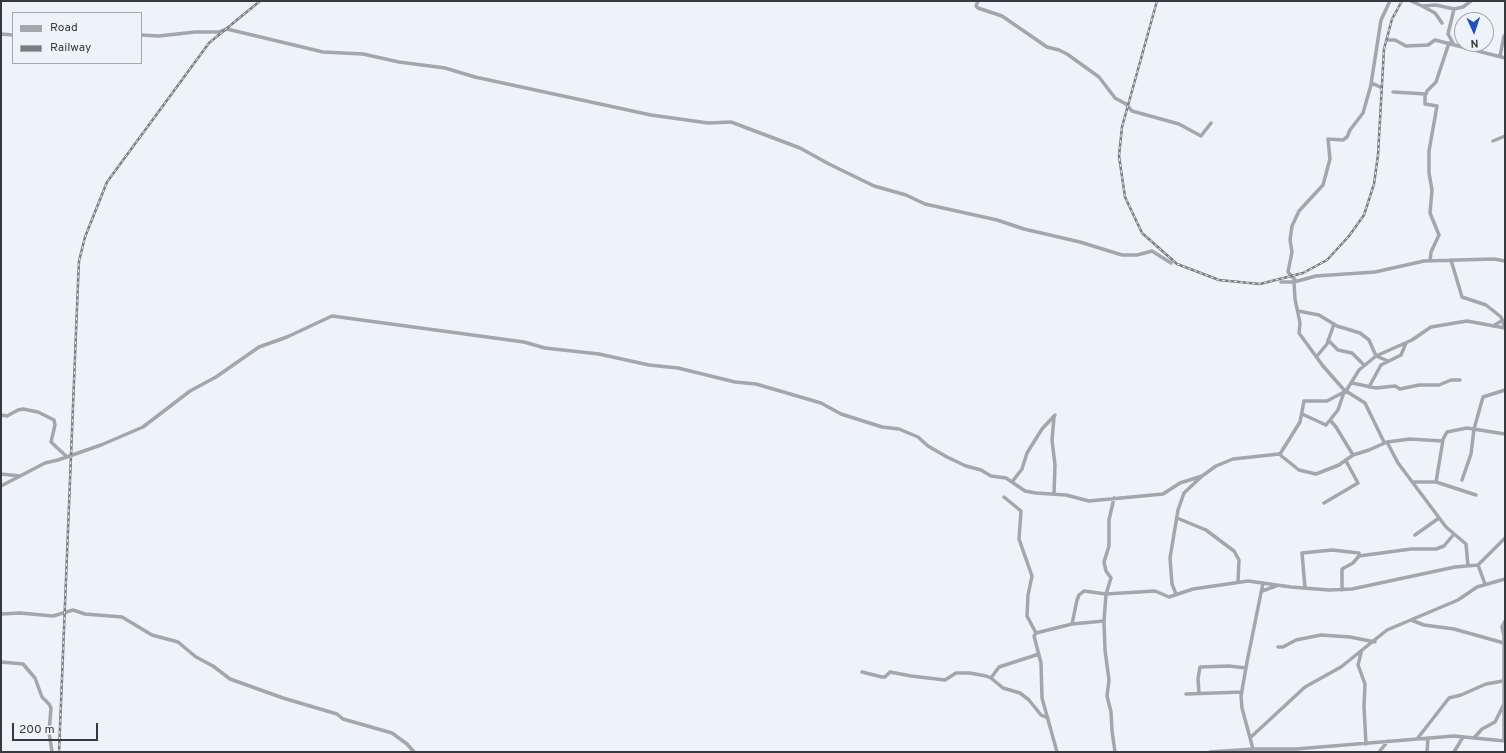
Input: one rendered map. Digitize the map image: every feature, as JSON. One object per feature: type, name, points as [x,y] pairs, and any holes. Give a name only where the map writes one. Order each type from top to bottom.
[{"type":"street","points":[[978,1],[976,6],[978,8],[1002,16],[1047,47],[1067,54],[1088,71],[1098,76],[1112,92],[1115,98],[1126,104],[1132,110],[1179,124],[1201,136],[1211,123]]},
{"type":"street","points":[[1371,84],[1381,20],[1390,1]]},
{"type":"street","points":[[1411,1],[1435,13],[1442,24]]},
{"type":"street","points":[[1422,6],[1436,5],[1454,9],[1463,7],[1471,1]]},
{"type":"street","points":[[1454,9],[1448,34],[1454,44]]},
{"type":"street","points":[[142,35],[159,36],[195,32],[219,32],[227,29],[323,52],[363,54],[399,62],[445,68],[475,77],[651,115],[698,122],[731,122],[800,148],[872,185],[906,195],[925,204],[997,220],[1035,232],[1080,242],[1122,255],[1137,255],[1152,251],[1171,263]]},
{"type":"street","points":[[1,34],[12,35]]},
{"type":"street","points":[[1500,56],[1504,36]]},
{"type":"street","points":[[1387,40],[1395,40],[1406,46],[1428,45],[1434,40],[1454,44]]},
{"type":"street","points":[[1430,261],[1431,252],[1439,235],[1430,214],[1432,190],[1429,173],[1429,151],[1437,106],[1425,104],[1426,94],[1436,82],[1449,43]]},
{"type":"street","points":[[1478,52],[1505,58]]},
{"type":"street","points":[[1380,87],[1374,84],[1371,86],[1363,113],[1350,130],[1347,137],[1343,140],[1328,139],[1330,159],[1324,185],[1299,211],[1292,226],[1290,240],[1292,252],[1288,272],[1295,281],[1295,299],[1298,311],[1300,333],[1330,376],[1345,391],[1365,403],[1385,442],[1398,463],[1439,518],[1467,546],[1468,566]]},
{"type":"street","points":[[1393,92],[1426,94]]},
{"type":"street","points":[[1493,141],[1505,136]]},
{"type":"street","points":[[1281,282],[1295,281],[1316,276],[1375,272],[1430,261],[1494,259],[1505,261]]},
{"type":"street","points":[[1280,454],[1300,422],[1303,405],[1306,400],[1327,401],[1345,391],[1364,365],[1376,356],[1406,343],[1427,329],[1463,321],[1505,328],[1503,320],[1482,303],[1462,297],[1451,260]]},
{"type":"street","points":[[1298,311],[1319,315],[1334,324],[1362,334],[1369,340],[1376,356],[1388,361]]},
{"type":"street","points":[[1,486],[45,463],[101,445],[143,427],[190,391],[216,377],[259,347],[287,337],[332,316],[524,342],[545,348],[591,353],[649,365],[678,368],[735,382],[756,384],[822,403],[841,414],[913,434],[920,437],[928,446],[966,466],[981,470],[991,476],[1006,478],[1030,492],[1066,495],[1089,501],[1163,494],[1189,479],[1202,476]]},
{"type":"street","points":[[1493,326],[1503,320]]},
{"type":"street","points":[[1317,356],[1328,340],[1334,324]]},
{"type":"street","points":[[1328,340],[1338,350],[1352,354],[1364,365]]},
{"type":"street","points":[[1369,387],[1380,366],[1401,355],[1406,343]]},
{"type":"street","points":[[1352,383],[1376,388],[1395,386],[1402,388],[1419,385],[1439,385],[1451,380],[1460,380]]},
{"type":"street","points":[[1462,480],[1471,454],[1474,428],[1484,395],[1505,390]]},
{"type":"street","points":[[1302,414],[1323,424],[1327,424],[1338,410],[1345,391]]},
{"type":"street","points":[[1,415],[7,416],[23,409],[38,412],[52,418],[55,423],[51,442],[66,456]]},
{"type":"street","points":[[1012,482],[1022,470],[1027,453],[1042,429],[1055,416],[1052,440],[1055,465],[1054,494]]},
{"type":"street","points":[[1330,420],[1336,427],[1352,455]]},
{"type":"street","points":[[1436,482],[1443,440],[1451,431],[1474,428],[1505,434]]},
{"type":"street","points":[[1176,594],[1172,584],[1170,558],[1180,501],[1184,493],[1202,476],[1216,466],[1229,460],[1263,454],[1280,454],[1295,468],[1312,474],[1322,473],[1346,461],[1352,455],[1369,450],[1385,442],[1401,440],[1443,440]]},
{"type":"street","points":[[1324,503],[1358,483],[1346,461]]},
{"type":"street","points":[[1,474],[21,476]]},
{"type":"street","points":[[1413,482],[1436,482],[1476,496]]},
{"type":"street","points":[[1004,498],[1021,512],[1019,538],[1032,576],[1028,595],[1027,616],[1036,633],[1034,636],[1039,654],[1041,689],[1057,752]]},
{"type":"street","points":[[1114,498],[1108,520],[1109,546],[1104,562],[1105,570],[1111,578],[1106,594],[1104,621],[1105,650],[1109,680],[1107,696],[1111,712],[1115,752]]},
{"type":"street","points":[[1177,518],[1206,530],[1234,551],[1239,560],[1238,582]]},
{"type":"street","points":[[1415,535],[1439,518]]},
{"type":"street","points":[[1342,590],[1342,569],[1353,563],[1360,555],[1439,548],[1444,546],[1454,534]]},
{"type":"street","points":[[1072,624],[1074,606],[1081,592],[1106,594],[1151,591],[1167,597],[1193,588],[1238,582],[1263,582],[1305,588],[1342,590],[1368,586],[1454,567],[1478,565],[1505,538]]},
{"type":"street","points":[[1305,588],[1302,553],[1332,550],[1359,552]]},
{"type":"street","points":[[1478,565],[1485,584]]},
{"type":"street","points":[[1251,737],[1305,686],[1332,673],[1374,642],[1387,630],[1458,600],[1485,584],[1505,579]]},
{"type":"street","points":[[1253,750],[1251,737],[1242,708],[1242,692],[1263,582]]},
{"type":"street","points":[[1262,590],[1277,585]]},
{"type":"street","points":[[1,614],[20,613],[53,616],[73,610],[85,614],[122,617],[152,634],[178,642],[196,657],[213,666],[230,679],[283,698],[337,714],[344,720],[392,732],[404,741],[414,752]]},
{"type":"street","points":[[1411,620],[1424,625],[1454,629],[1504,643]]},
{"type":"street","points":[[1036,633],[1072,624],[1104,621]]},
{"type":"street","points":[[1210,752],[1296,750],[1428,738],[1463,737],[1505,741],[1503,705],[1504,643],[1502,626],[1505,621]]},
{"type":"street","points":[[1278,647],[1302,638],[1321,636],[1350,637],[1374,642]]},
{"type":"street","points":[[1362,651],[1358,662],[1365,684],[1364,707],[1366,744]]},
{"type":"street","points":[[991,678],[999,667],[1039,654]]},
{"type":"street","points":[[1,662],[24,664],[35,678],[42,697],[51,708],[49,732],[52,752]]},
{"type":"street","points":[[1199,693],[1198,679],[1200,667],[1229,666],[1246,668]]},
{"type":"street","points":[[862,672],[882,677],[885,677],[890,672],[945,680],[953,674],[964,673],[991,678],[1003,688],[1015,690],[1022,694],[1041,715],[1048,718]]},
{"type":"street","points":[[1416,739],[1449,698],[1461,695],[1486,684],[1504,683]]},
{"type":"street","points":[[1186,694],[1242,692]]},
{"type":"street","points":[[1474,738],[1482,729],[1495,722],[1503,705]]},
{"type":"street","points":[[1454,752],[1463,737]]},
{"type":"street","points":[[1427,752],[1428,738]]},
{"type":"street","points":[[1379,752],[1388,741]]},
{"type":"railway","points":[[59,752],[79,261],[85,237],[107,182],[209,43],[260,1]]},
{"type":"railway","points":[[1157,1],[1122,127],[1119,156],[1125,197],[1142,233],[1177,264],[1219,280],[1260,284],[1303,273],[1327,260],[1349,236],[1364,215],[1374,184],[1378,155],[1384,49],[1392,19],[1402,1]]}]
